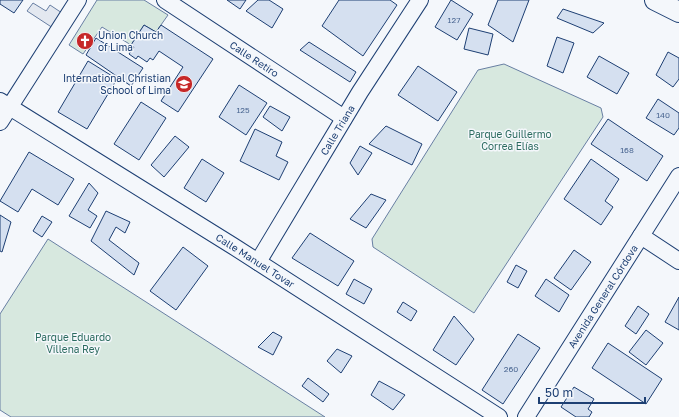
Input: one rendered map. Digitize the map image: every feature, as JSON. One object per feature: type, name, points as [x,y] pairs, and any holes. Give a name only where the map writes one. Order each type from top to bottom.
[{"type":"main road","points":[[655,0],[679,12]]},
{"type":"street","points":[[0,122],[5,104],[78,0]]},
{"type":"street","name":"Calle Retiro","points":[[165,0],[344,118]]},
{"type":"street","name":"Calle Triana","points":[[258,262],[344,118],[420,0]]},
{"type":"street","name":"Calle Manuel Tovar","points":[[5,104],[258,262],[499,417]]},
{"type":"street","name":"Avenida General Córdova","points":[[526,417],[679,176]]},
{"type":"street","points":[[641,236],[679,261]]},
{"type":"green space","points":[[97,0],[144,0],[168,15],[156,32],[144,25],[131,45],[102,27],[83,54],[69,45]]},
{"type":"green space","name":"Parque Guillermo Correa Elías","points":[[504,64],[601,108],[603,117],[474,313],[373,247],[372,239],[478,70]]},
{"type":"green space","name":"Parque Eduardo Villena Rey","points":[[48,239],[325,417],[11,417],[0,410],[0,314]]},
{"type":"shaded area","points":[[33,3],[46,11],[50,5],[62,13],[53,28],[27,11]]},
{"type":"building","points":[[0,0],[23,0],[14,13],[0,4]]},
{"type":"building","points":[[227,0],[246,0],[240,9]]},
{"type":"building","points":[[258,0],[269,0],[283,9],[272,28],[246,11]]},
{"type":"building","points":[[339,0],[390,0],[397,5],[363,56],[322,26]]},
{"type":"building","points":[[451,0],[473,14],[457,40],[435,27]]},
{"type":"building","points":[[498,0],[529,0],[513,42],[488,25]]},
{"type":"building","points":[[563,9],[604,23],[593,33],[557,18]]},
{"type":"building","name":"International Christian School of Lima","points":[[144,25],[156,32],[161,25],[213,59],[178,112],[161,101],[183,67],[159,51],[153,60],[150,58],[147,62],[138,56],[136,59],[129,54],[134,47],[131,45]]},
{"type":"building","points":[[469,28],[493,34],[488,55],[464,49]]},
{"type":"building","points":[[557,37],[574,43],[563,73],[547,66]]},
{"type":"building","points":[[96,38],[143,68],[131,86],[86,55]]},
{"type":"building","points":[[309,42],[356,72],[350,82],[300,50]]},
{"type":"building","points":[[668,52],[679,58],[679,79],[673,87],[656,75]]},
{"type":"building","points":[[599,56],[629,73],[617,94],[587,77]]},
{"type":"building","points":[[88,61],[117,79],[87,129],[58,112]]},
{"type":"building","points":[[418,66],[457,92],[438,121],[398,95]]},
{"type":"building","points":[[239,85],[267,103],[246,135],[219,117]]},
{"type":"building","points":[[658,99],[679,113],[679,128],[674,135],[646,118]]},
{"type":"building","points":[[141,102],[166,118],[139,160],[114,144]]},
{"type":"building","points":[[270,106],[290,117],[282,131],[263,117]]},
{"type":"building","points":[[608,119],[663,156],[647,181],[591,144]]},
{"type":"building","points":[[386,126],[422,144],[412,165],[369,144]]},
{"type":"building","points":[[255,129],[282,142],[276,156],[288,162],[279,180],[240,161]]},
{"type":"building","points":[[175,136],[189,147],[164,177],[151,165]]},
{"type":"building","points":[[360,146],[372,153],[358,175],[350,163]]},
{"type":"building","points":[[29,152],[74,179],[58,205],[32,189],[18,212],[0,201]]},
{"type":"building","points":[[202,159],[224,173],[206,202],[184,188]]},
{"type":"building","points":[[591,159],[619,179],[605,201],[613,207],[601,225],[564,199]]},
{"type":"building","points":[[89,183],[98,193],[88,210],[97,216],[90,228],[69,216]]},
{"type":"building","points":[[371,194],[386,200],[366,228],[350,219]]},
{"type":"building","points":[[106,211],[130,222],[125,233],[116,227],[109,240],[139,263],[134,275],[91,241]]},
{"type":"building","points":[[0,215],[11,222],[2,252],[0,251]]},
{"type":"building","points":[[42,216],[52,222],[42,237],[33,231]]},
{"type":"building","points":[[310,233],[354,261],[338,286],[292,258]]},
{"type":"building","points":[[183,247],[208,266],[176,310],[150,291]]},
{"type":"building","points":[[574,250],[591,262],[571,290],[554,278]]},
{"type":"building","points":[[516,265],[527,271],[518,288],[507,282]]},
{"type":"building","points":[[354,279],[372,289],[364,304],[346,294]]},
{"type":"building","points":[[546,279],[569,295],[559,312],[535,296]]},
{"type":"building","points":[[679,297],[679,330],[665,322]]},
{"type":"building","points":[[403,302],[417,311],[411,321],[397,312]]},
{"type":"building","points":[[638,306],[649,314],[636,334],[625,326]]},
{"type":"building","points":[[454,316],[474,339],[456,365],[433,350]]},
{"type":"building","points":[[646,330],[663,343],[646,365],[629,352]]},
{"type":"building","points":[[273,332],[282,337],[273,355],[258,347]]},
{"type":"building","points":[[518,334],[540,348],[503,404],[482,390]]},
{"type":"building","points":[[608,343],[662,379],[646,404],[592,368]]},
{"type":"building","points":[[337,349],[352,356],[341,373],[327,361]]},
{"type":"building","points":[[308,378],[329,394],[323,402],[302,386]]},
{"type":"building","points":[[379,381],[405,395],[393,410],[371,395]]},
{"type":"building","points":[[574,387],[594,399],[588,409],[592,412],[589,417],[576,417],[561,407]]},
{"type":"place","name":"Union Church of Lima","points":[[85,41]]},
{"type":"place","name":"International Christian School of Lima","points":[[184,84]]}]
